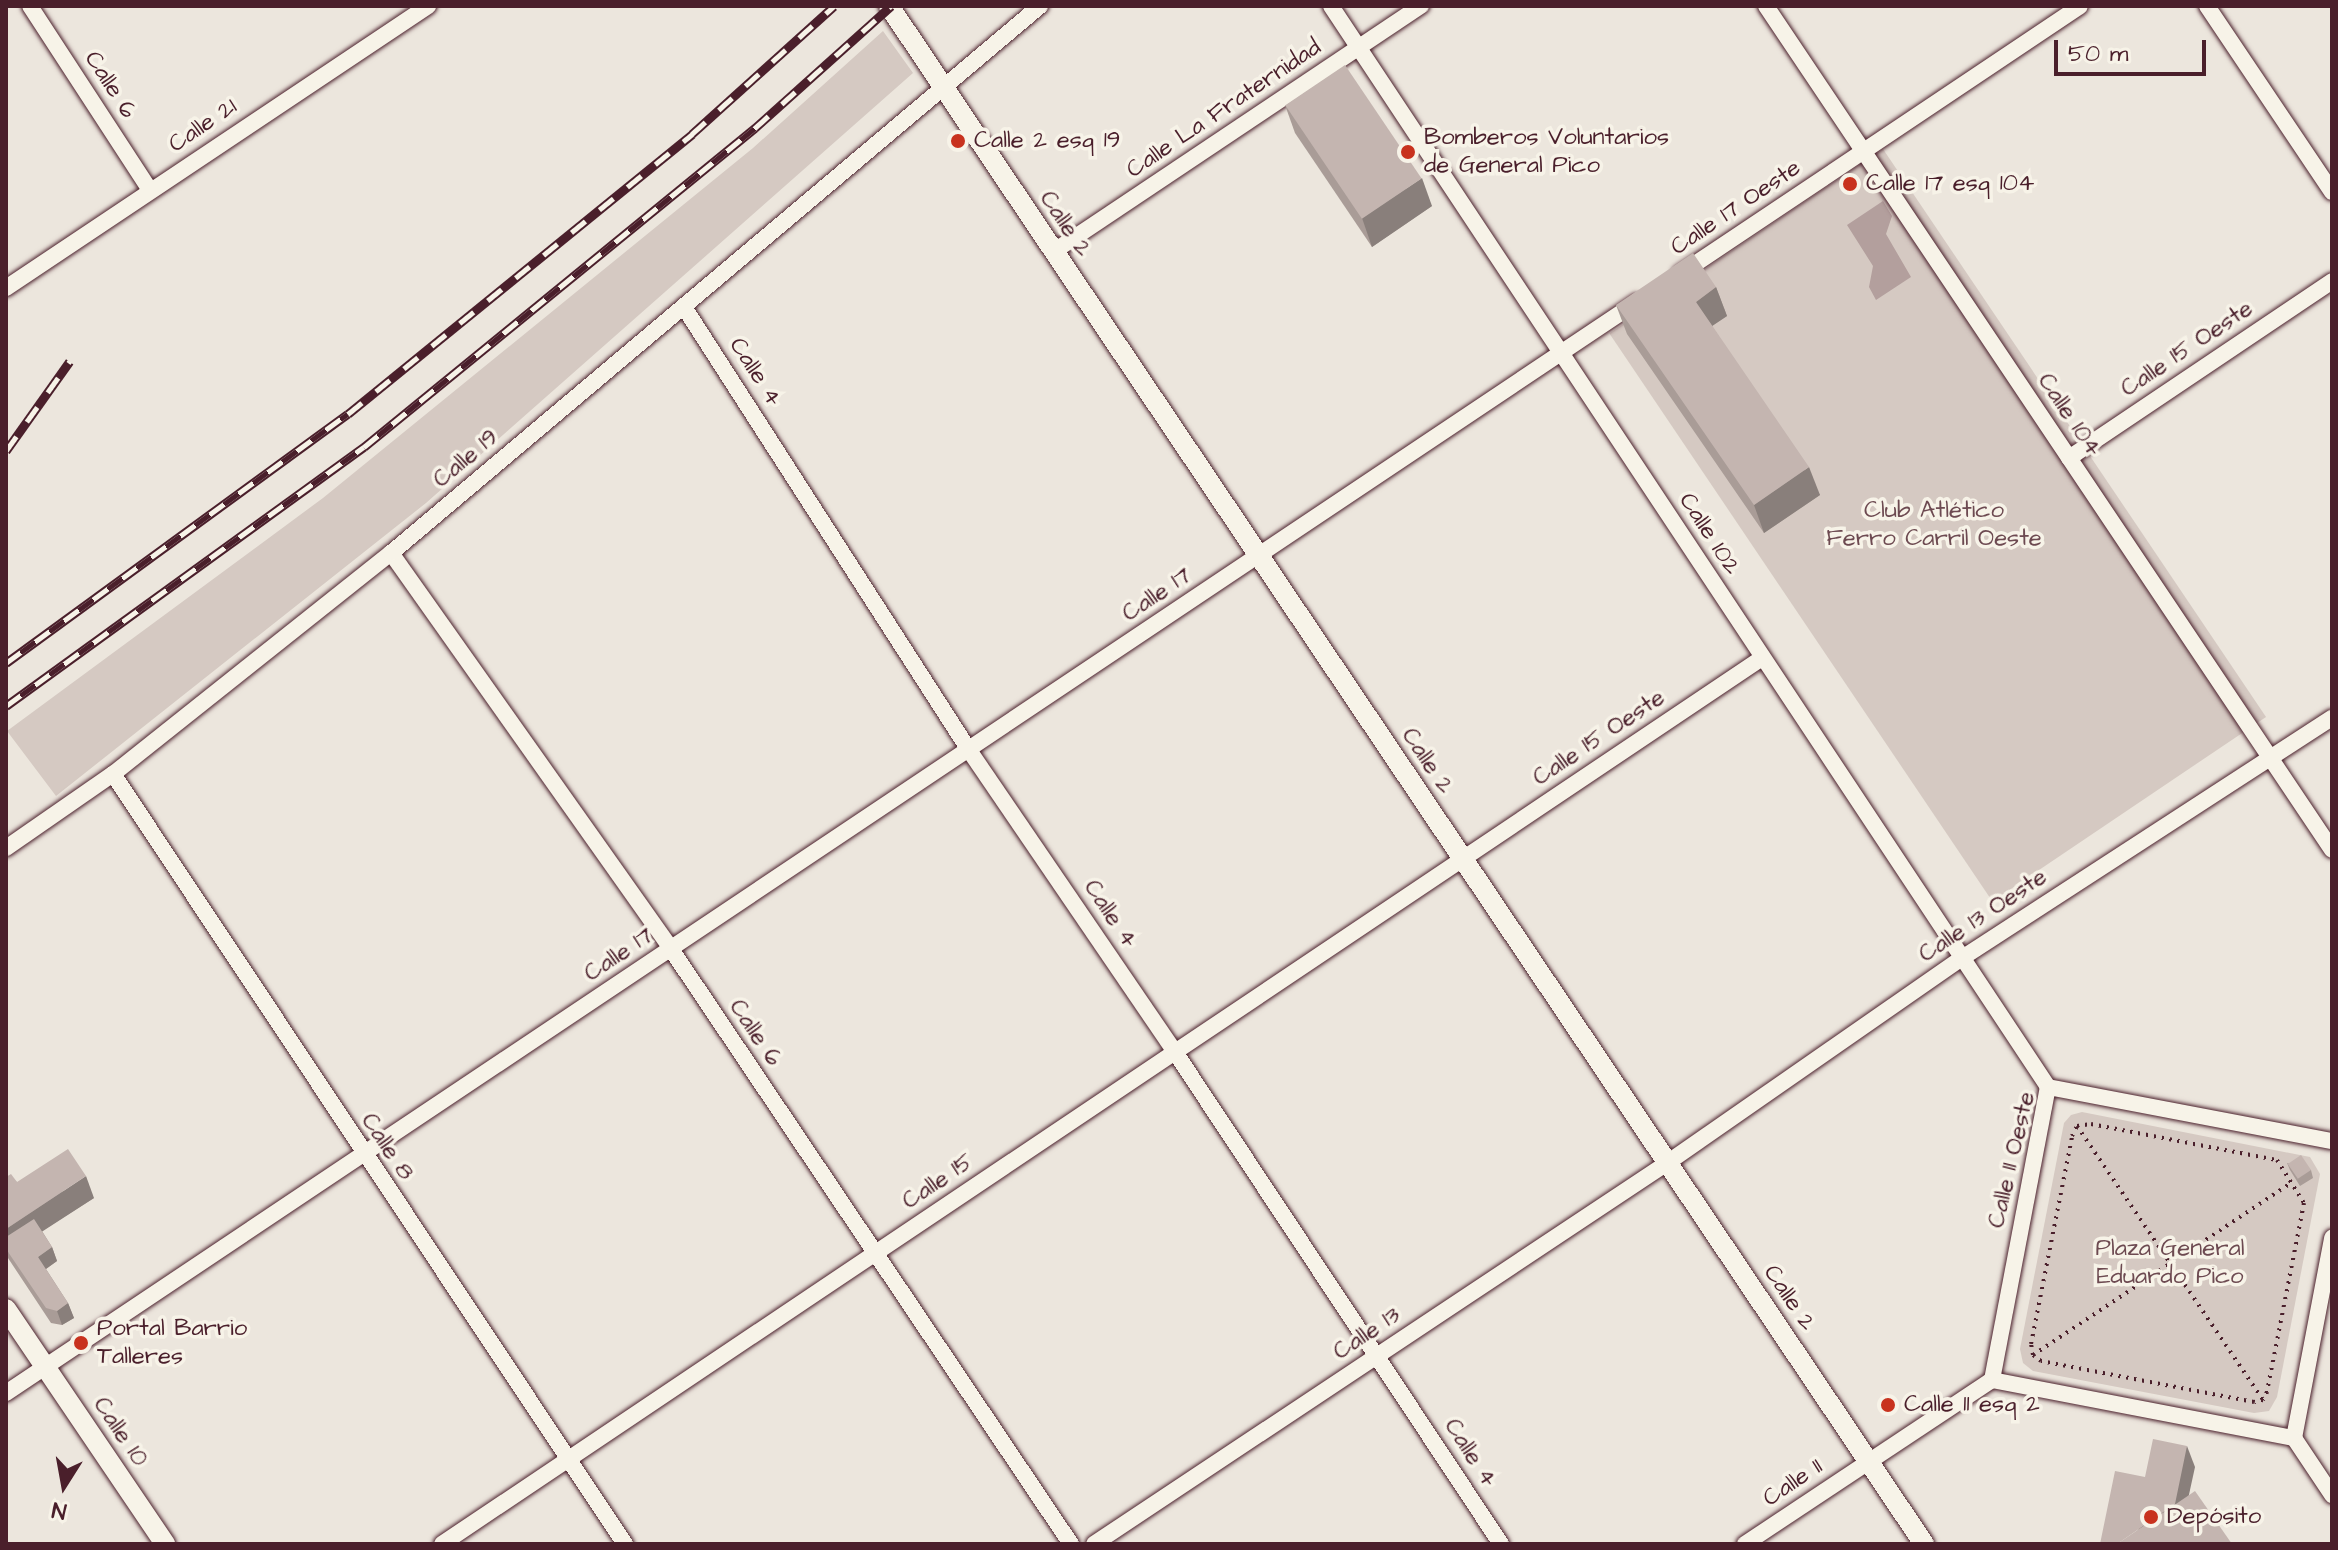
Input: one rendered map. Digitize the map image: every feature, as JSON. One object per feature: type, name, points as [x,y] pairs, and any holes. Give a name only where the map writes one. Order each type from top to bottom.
[{"type":"street","name":"Calle 6","points":[[30,6],[150,190]]},
{"type":"street","name":"Calle 21","points":[[6,288],[428,6]]},
{"type":"street","name":"Calle 2","points":[[889,6],[1924,1544]]},
{"type":"street","name":"Calle 19","points":[[6,848],[113,774],[391,553],[1040,6]]},
{"type":"street","name":"Calle 102","points":[[1331,6],[2048,1087]]},
{"type":"street","name":"Calle La Fraternidad","points":[[1053,252],[1421,6]]},
{"type":"street","name":"Calle 104","points":[[1766,6],[2332,850]]},
{"type":"street","name":"Calle 17 Oeste","points":[[1258,556],[2080,6]]},
{"type":"street","points":[[2207,6],[2332,192]]},
{"type":"street","name":"Calle 15 Oeste","points":[[2069,458],[2332,281]]},
{"type":"street","name":"Calle 4","points":[[684,307],[969,750],[1175,1052],[1501,1544]]},
{"type":"street","name":"Calle 6","points":[[391,553],[671,949],[873,1254],[1071,1544]]},
{"type":"street","name":"Calle 17","points":[[6,1393],[1258,556]]},
{"type":"street","name":"Calle 15 Oeste","points":[[1462,859],[1762,658]]},
{"type":"street","name":"Calle 13 Oeste","points":[[1667,1163],[1962,958],[2332,718]]},
{"type":"street","name":"Calle 8","points":[[113,774],[625,1544]]},
{"type":"street","name":"Calle 15","points":[[442,1544],[1462,859]]},
{"type":"street","name":"Calle 11 Oeste","points":[[1992,1380],[2048,1087],[2332,1141]]},
{"type":"street","name":"Calle 13","points":[[1094,1544],[1667,1163]]},
{"type":"street","points":[[2332,1238],[2294,1438],[2332,1495]]},
{"type":"street","name":"Calle 10","points":[[6,1309],[165,1544]]},
{"type":"street","points":[[1868,1462],[1992,1380],[2294,1438]]},
{"type":"street","name":"Calle 11","points":[[1745,1544],[1868,1462]]},
{"type":"path","points":[[2077,1126],[2091,1124],[2277,1160],[2304,1203],[2263,1400]]},
{"type":"path","points":[[2077,1126],[2263,1400]]},
{"type":"path","points":[[2033,1355],[2034,1330],[2072,1136],[2077,1126]]},
{"type":"path","points":[[2033,1355],[2291,1183]]},
{"type":"path","points":[[2033,1355],[2041,1361],[2254,1402],[2263,1400]]},
{"type":"green space","points":[[883,31],[913,73],[426,503],[56,796],[7,731],[323,498],[753,148]]},
{"type":"green space","name":"Club Atlético Ferro Carril Oeste","points":[[1883,149],[2266,717],[1992,901],[1609,334]]},
{"type":"green space","name":"Plaza General Eduardo Pico","points":[[2082,1112],[2310,1157],[2320,1174],[2277,1397],[2269,1411],[2254,1413],[2033,1371],[2023,1363],[2020,1349],[2064,1123],[2071,1115]]},
{"type":"shaded area","points":[[1883,201],[1892,216],[1886,234],[1911,277],[1876,300],[1869,287],[1873,266],[1847,225]]},
{"type":"building","points":[[1345,65],[1422,179],[1362,219],[1285,105]]},
{"type":"building","points":[[1693,253],[1716,287],[1696,302],[1809,467],[1754,505],[1616,305]]},
{"type":"building","points":[[68,1149],[86,1176],[6,1229],[6,1177],[11,1174],[17,1182]]},
{"type":"building","points":[[2301,1155],[2311,1170],[2298,1179],[2288,1164]]},
{"type":"building","points":[[34,1219],[52,1247],[38,1257],[68,1303],[57,1311],[46,1308],[6,1249],[6,1237]]},
{"type":"building","points":[[2153,1439],[2187,1446],[2175,1504],[2120,1544],[2100,1544],[2115,1471],[2145,1477]]},
{"type":"building","points":[[2195,1491],[2232,1544],[2121,1544],[2120,1542]]},
{"type":"railway","points":[[6,663],[348,414],[692,134],[834,6]]},
{"type":"railway","points":[[6,706],[364,447],[755,128],[891,6]]},
{"type":"railway","points":[[6,451],[70,361]]},
{"type":"place","name":"Calle 2 esq 19","points":[[958,141]]},
{"type":"place","name":"Bomberos Voluntarios de General Pico","points":[[1408,152]]},
{"type":"place","name":"Calle 17 esq 104","points":[[1850,184]]},
{"type":"place","name":"Portal Barrio Talleres","points":[[81,1343]]},
{"type":"place","name":"Calle 11 esq 2","points":[[1888,1405]]},
{"type":"place","name":"Depósito","points":[[2151,1517]]}]
